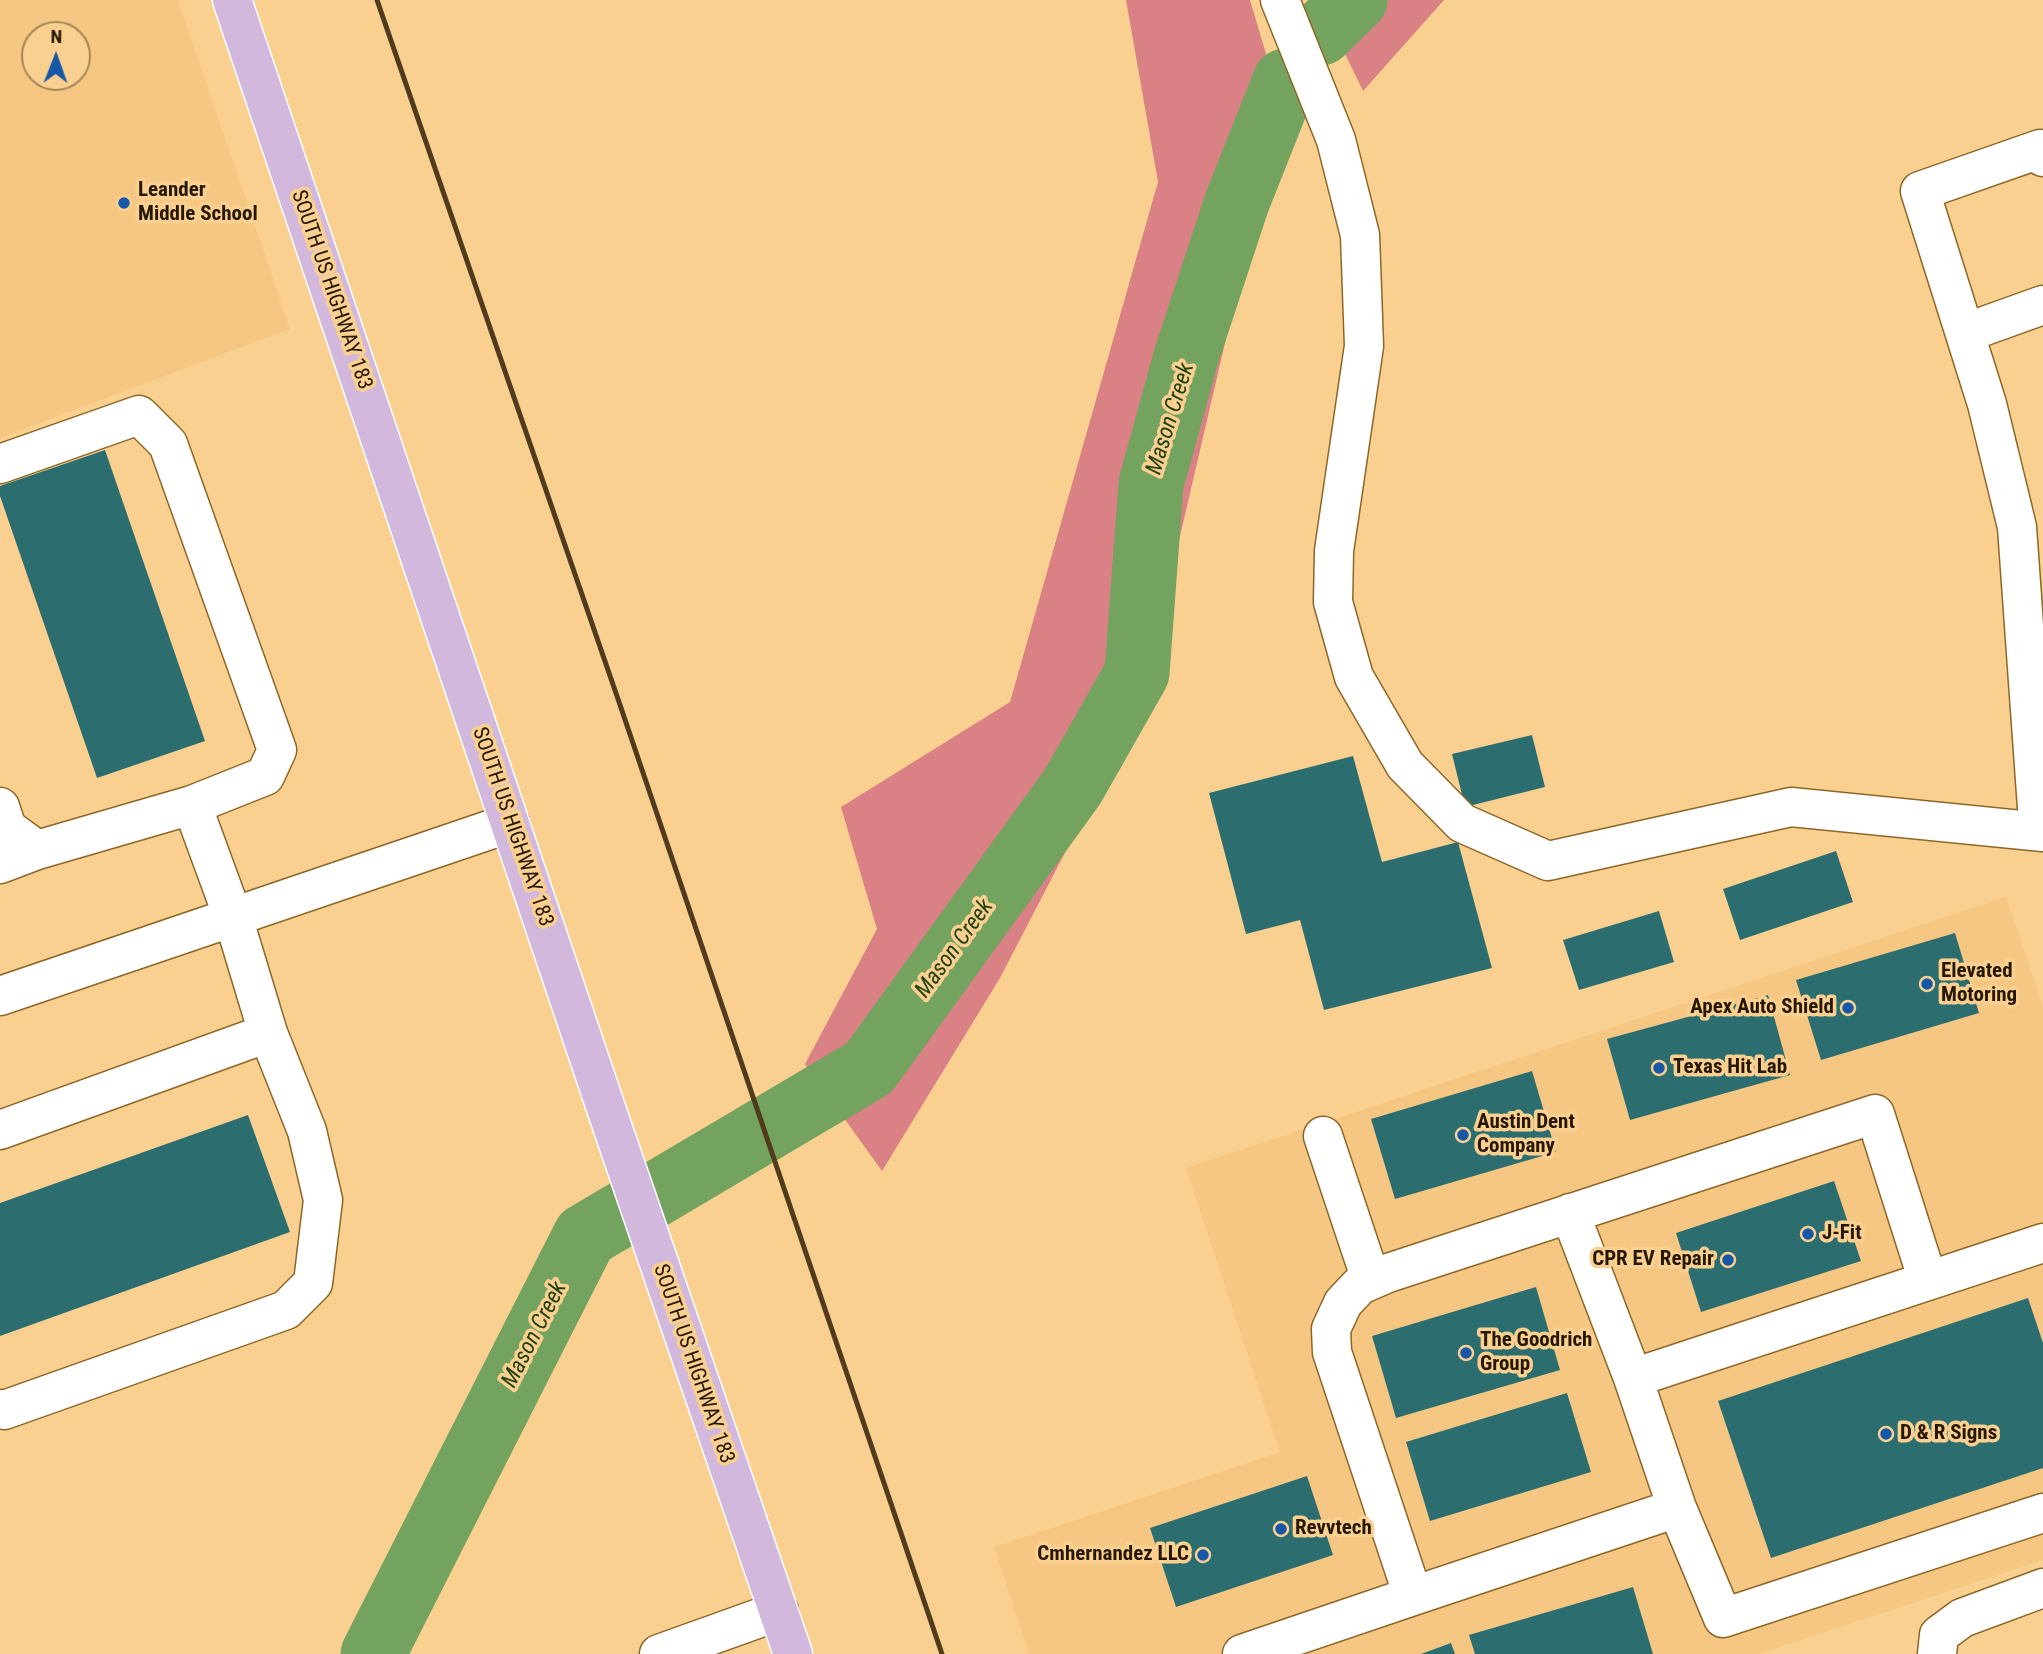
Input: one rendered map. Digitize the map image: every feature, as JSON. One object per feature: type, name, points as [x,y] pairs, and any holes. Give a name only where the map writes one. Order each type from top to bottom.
[{"type":"main road","name":"SOUTH US HIGHWAY 183","points":[[232,0],[608,1117],[793,1654]]},
{"type":"lane","points":[[1280,0],[1336,140],[1360,234],[1364,346],[1334,551],[1334,602],[1354,677],[1405,765],[1462,823],[1548,861],[1791,807],[2041,819],[2029,513],[1987,404],[1920,191],[2040,149],[2043,157]]},
{"type":"lane","points":[[1965,333],[2043,305]]},
{"type":"lane","points":[[0,464],[139,415],[168,444],[277,750],[265,776],[192,805],[37,850],[0,864]]},
{"type":"lane","points":[[0,1409],[4,1410],[286,1310],[313,1283],[323,1200],[307,1131],[268,1033],[233,917],[192,805]]},
{"type":"lane","points":[[0,807],[7,828],[37,850]]},
{"type":"lane","points":[[0,996],[510,823]]},
{"type":"lane","points":[[0,1130],[268,1033]]},
{"type":"lane","points":[[1413,1596],[1332,1352],[1331,1329],[1343,1303],[1360,1285],[1388,1273],[1875,1114],[1928,1281]]},
{"type":"lane","points":[[1323,1136],[1371,1280]]},
{"type":"lane","points":[[1570,1213],[1633,1378],[1677,1508],[1723,1618],[2043,1513]]},
{"type":"lane","points":[[1633,1378],[2043,1243]]},
{"type":"lane","points":[[1242,1654],[1677,1508]]},
{"type":"lane","points":[[1937,1654],[1939,1635],[1962,1618],[2043,1588]]},
{"type":"lane","points":[[659,1654],[779,1611]]},
{"type":"shaded area","name":"Leander Middle School","points":[[0,0],[178,0],[290,329],[0,438]]},
{"type":"shaded area","points":[[1126,0],[1250,0],[1288,128],[1235,300],[1140,708],[1000,978],[882,1171],[805,1064],[877,929],[841,807],[1010,702],[1158,182]]},
{"type":"shaded area","points":[[1319,0],[1444,0],[1363,91]]},
{"type":"shaded area","points":[[2006,897],[2043,1007],[2043,1560],[1759,1654],[1029,1654],[994,1547],[1280,1452],[1186,1168]]},
{"type":"building","points":[[105,450],[205,741],[97,778],[0,496],[0,486]]},
{"type":"building","points":[[1532,735],[1545,787],[1465,807],[1452,754]]},
{"type":"building","points":[[1353,756],[1382,862],[1458,842],[1492,968],[1324,1010],[1300,920],[1246,934],[1209,793]]},
{"type":"building","points":[[1836,851],[1853,902],[1740,940],[1723,889]]},
{"type":"building","points":[[1659,911],[1674,962],[1579,990],[1563,940]]},
{"type":"building","points":[[1955,933],[1979,1013],[1821,1060],[1796,980]]},
{"type":"building","points":[[1768,995],[1790,1075],[1630,1120],[1607,1039]]},
{"type":"building","name":"Austin Dent Company","points":[[1532,1071],[1556,1152],[1395,1199],[1371,1119]]},
{"type":"building","points":[[248,1115],[290,1232],[0,1336],[0,1203]]},
{"type":"building","points":[[1834,1181],[1861,1261],[1701,1312],[1676,1233]]},
{"type":"building","name":"The Goodrich Group","points":[[1536,1287],[1560,1370],[1396,1418],[1372,1336]]},
{"type":"building","name":"D & R Signs","points":[[2028,1298],[2043,1343],[2043,1468],[1771,1558],[1718,1401]]},
{"type":"building","points":[[1567,1393],[1591,1472],[1430,1521],[1406,1442]]},
{"type":"building","points":[[1307,1476],[1333,1555],[1176,1607],[1150,1528]]},
{"type":"building","points":[[1633,1587],[1653,1654],[1475,1654],[1469,1635]]},
{"type":"building","points":[[1451,1643],[1455,1654],[1421,1654]]},
{"type":"waterway","name":"Mason Creek","points":[[1321,33],[1355,0]]},
{"type":"waterway","name":"Mason Creek","points":[[373,1654],[585,1236],[869,1068],[1073,786],[1137,673],[1151,484],[1186,357],[1237,202],[1285,81]]},
{"type":"railway","points":[[377,0],[618,699],[942,1654]]},
{"type":"place","name":"Leander Middle School","points":[[124,203]]},
{"type":"place","name":"Elevated Motoring","points":[[1927,984]]},
{"type":"place","name":"Apex Auto Shield","points":[[1848,1008]]},
{"type":"place","name":"Texas Hit Lab","points":[[1659,1068]]},
{"type":"place","name":"Austin Dent Company","points":[[1463,1135]]},
{"type":"place","name":"J-Fit","points":[[1808,1234]]},
{"type":"place","name":"CPR EV Repair","points":[[1728,1260]]},
{"type":"place","name":"The Goodrich Group","points":[[1466,1353]]},
{"type":"place","name":"D & R Signs","points":[[1886,1434]]},
{"type":"place","name":"Revvtech","points":[[1281,1529]]},
{"type":"place","name":"Cmhernandez LLC","points":[[1203,1555]]}]
